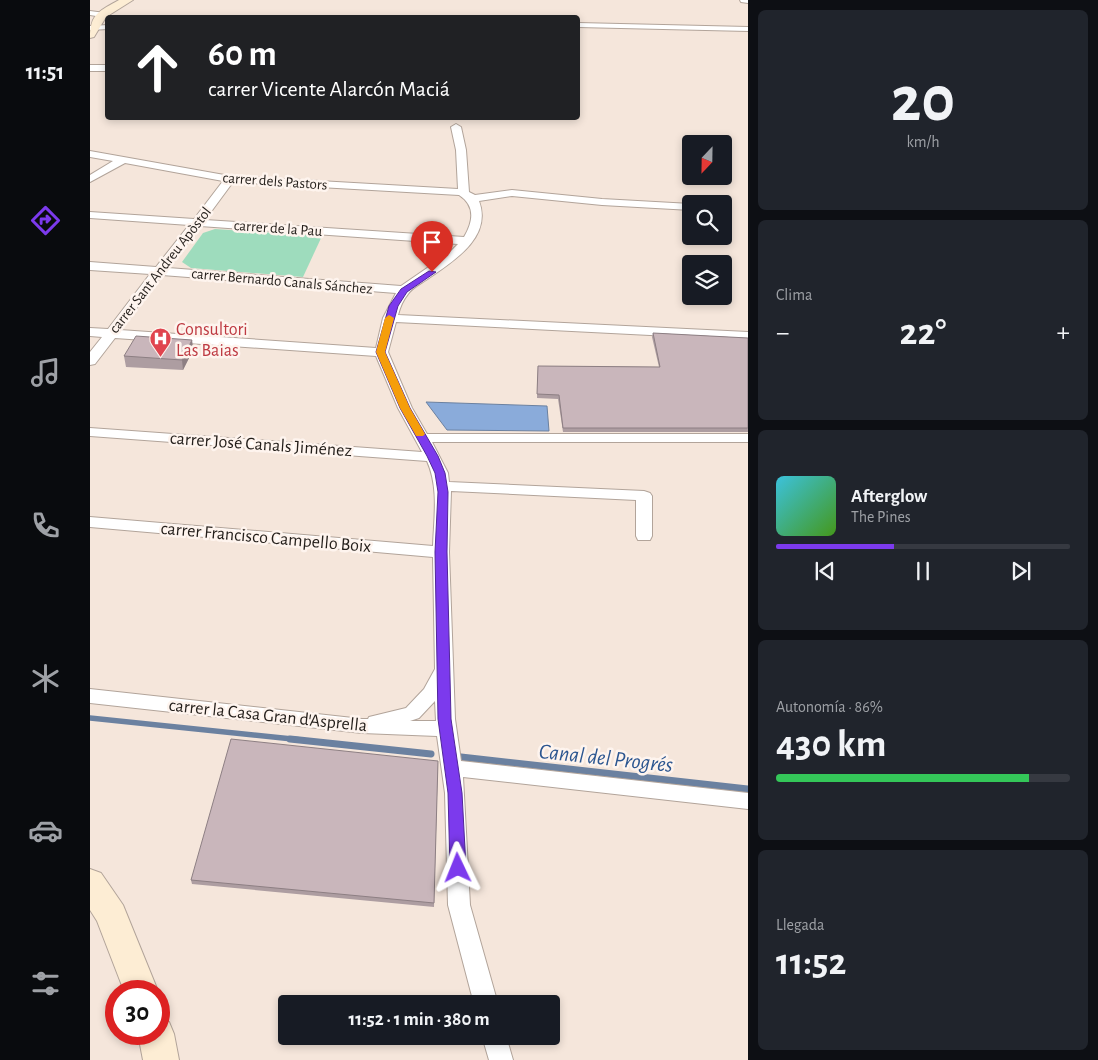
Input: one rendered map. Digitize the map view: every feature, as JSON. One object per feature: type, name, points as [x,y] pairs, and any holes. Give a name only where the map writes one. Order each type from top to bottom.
[{"type":"main road","points":[[91,31],[96,14],[127,0]]},
{"type":"main road","points":[[90,882],[111,915],[137,980]]},
{"type":"main road","points":[[158,1045],[161,1060]]},
{"type":"street","points":[[744,0],[748,1]]},
{"type":"street","points":[[580,25],[748,29]]},
{"type":"street","points":[[91,31],[105,29]]},
{"type":"street","points":[[90,68],[105,68]]},
{"type":"street","points":[[456,127],[461,150],[466,195],[478,213],[474,228],[467,241],[454,256],[404,290],[389,318],[380,352],[405,408],[433,456],[440,473],[442,486],[441,552],[445,724],[455,793],[460,905],[484,995]]},
{"type":"street","name":"carrer dels Pastors","points":[[90,154],[230,179],[466,195],[512,193],[602,202],[682,206]]},
{"type":"street","points":[[90,179],[123,160]]},
{"type":"street","name":"carrer Sant Andreu Apòstol","points":[[90,361],[230,179]]},
{"type":"street","name":"carrer de la Pau","points":[[90,215],[467,241]]},
{"type":"street","name":"carrer Bernardo Canals Sánchez","points":[[90,266],[404,290]]},
{"type":"street","points":[[389,318],[748,336]]},
{"type":"street","points":[[90,332],[380,352]]},
{"type":"street","name":"carrer José Canals Jiménez","points":[[90,432],[433,456]]},
{"type":"street","points":[[422,438],[748,438]]},
{"type":"street","points":[[442,486],[644,496],[644,536]]},
{"type":"street","name":"carrer Francisco Campello Boix","points":[[90,522],[441,552]]},
{"type":"street","points":[[362,726],[412,713],[432,693],[444,669]]},
{"type":"street","name":"carrer la Casa Gran d'Asprella","points":[[90,696],[362,726],[445,724]]},
{"type":"street","points":[[90,708],[115,699]]},
{"type":"street","points":[[452,768],[748,801]]},
{"type":"street","points":[[497,1045],[501,1060]]},
{"type":"green space","points":[[215,229],[322,236],[303,277],[191,268],[182,262],[203,233]]},
{"type":"water","points":[[426,402],[547,406],[549,431],[447,430]]},
{"type":"building","points":[[653,333],[748,338],[748,428],[563,428],[559,395],[537,394],[538,366],[660,367]]},
{"type":"building","points":[[136,336],[192,340],[182,360],[124,356]]},
{"type":"building","points":[[231,739],[438,761],[434,903],[191,880]]},
{"type":"waterway","points":[[90,718],[302,740]]},
{"type":"waterway","points":[[290,739],[431,754]]},
{"type":"waterway","name":"Canal del Progrés","points":[[461,757],[748,789]]},
{"type":"slow traffic","points":[[389,318],[380,352],[405,408],[420,434]]},
{"type":"place","name":"Consultori Las Baias","points":[[160,358]]},
{"type":"route","points":[[432,272],[404,290],[394,306],[386,327],[380,352],[405,408],[433,456],[440,473],[443,492],[441,552],[445,719],[455,793],[458,868]]}]
